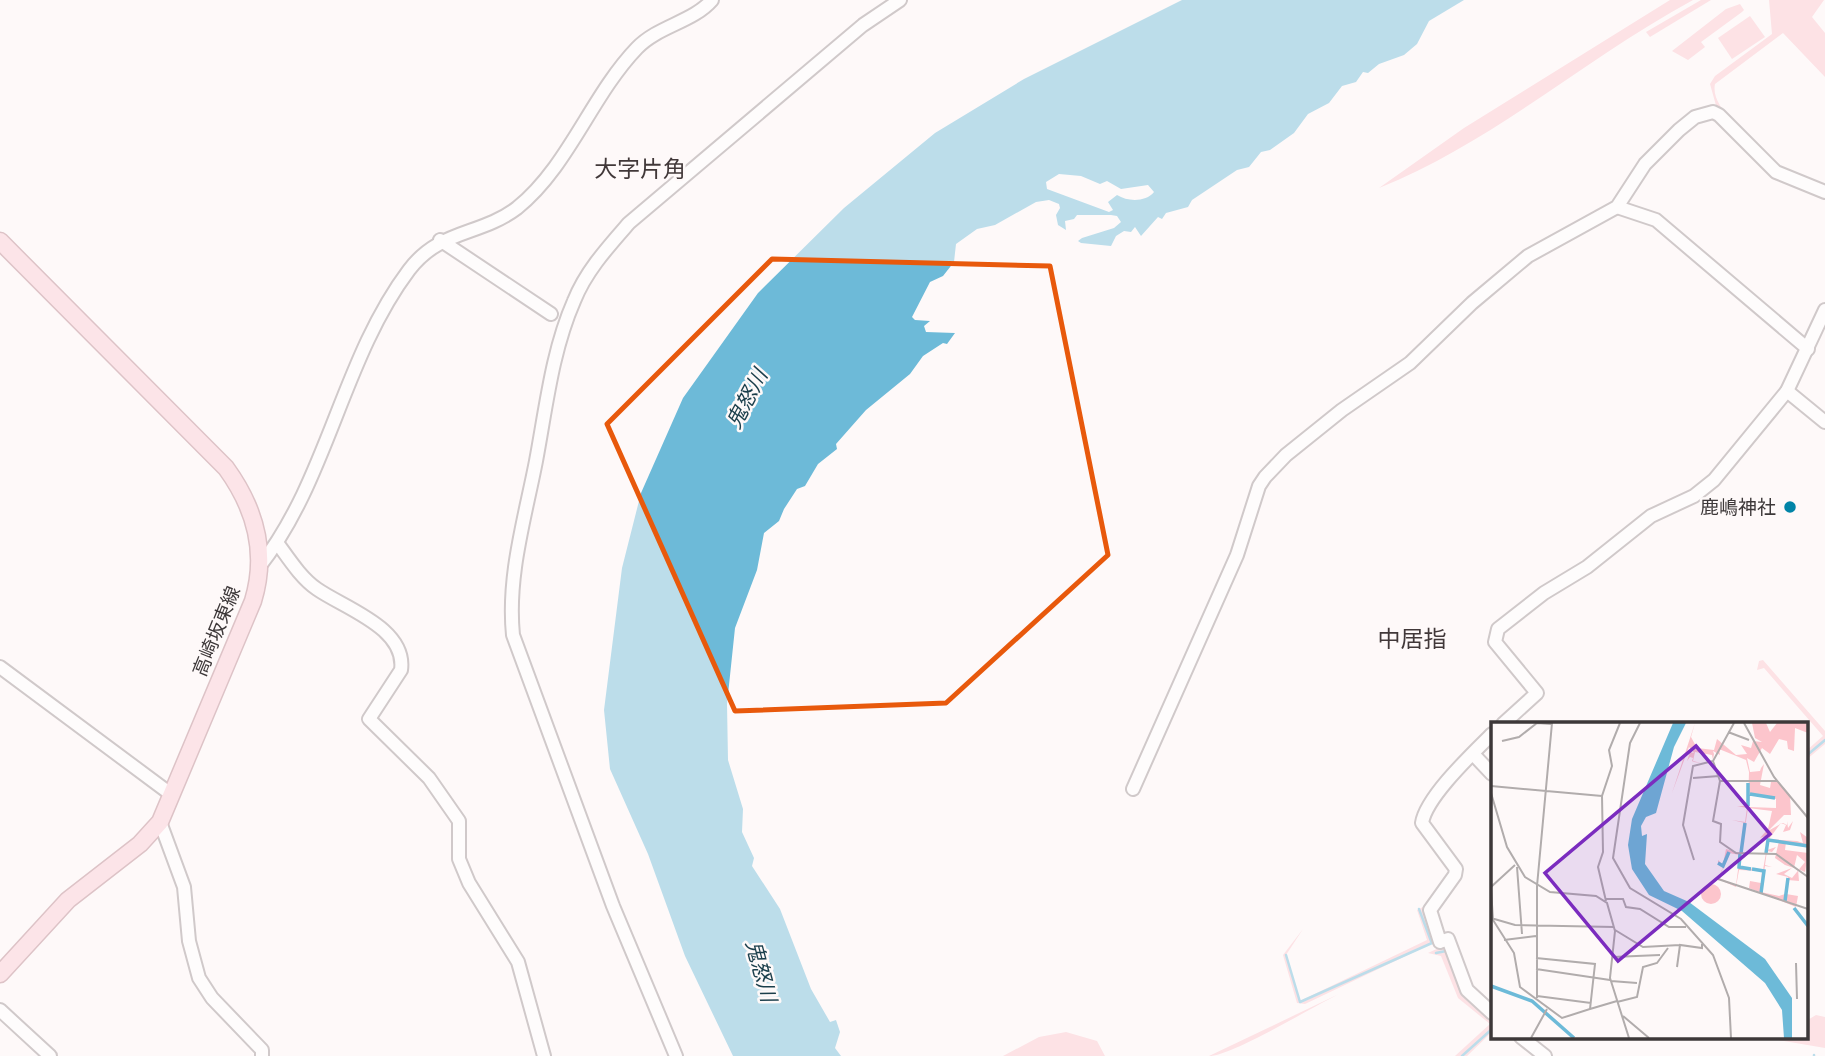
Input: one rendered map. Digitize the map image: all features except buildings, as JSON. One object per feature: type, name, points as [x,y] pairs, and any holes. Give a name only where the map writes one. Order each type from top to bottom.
[{"type":"main road","name":"高崎坂東線","points":[[0,241],[226,468],[250,508],[259,545],[259,567],[253,601],[160,822],[140,844],[68,900],[0,974]]},
{"type":"street","points":[[259,567],[278,544],[357,367],[393,295],[410,269],[426,250],[440,240],[495,221],[516,208],[556,165],[614,73],[640,44],[712,0]]},
{"type":"street","points":[[676,1056],[613,906],[513,635],[510,609],[519,541],[556,353],[574,300],[596,261],[629,223],[863,25],[900,0]]},
{"type":"street","points":[[1133,789],[1237,555],[1259,486],[1286,456],[1342,410],[1410,363],[1472,303],[1528,256],[1617,206],[1645,164],[1695,117],[1713,112],[1776,172],[1825,192]]},
{"type":"street","points":[[1617,206],[1656,220],[1808,349]]},
{"type":"street","points":[[440,240],[551,314]]},
{"type":"street","points":[[1504,722],[1536,692],[1495,642],[1498,629],[1544,593],[1587,567],[1651,516],[1703,489],[1736,456],[1787,391],[1825,310]]},
{"type":"street","points":[[1787,391],[1825,422]]},
{"type":"street","points":[[278,544],[317,589],[370,618],[397,646],[403,662],[401,670],[369,719],[429,778],[460,821],[459,859],[469,883],[518,962],[544,1056]]},
{"type":"street","points":[[0,667],[173,795]]},
{"type":"street","points":[[1491,736],[1436,797],[1422,823],[1456,869],[1455,875],[1430,910],[1436,935],[1440,942],[1448,939],[1467,990],[1491,1011]]},
{"type":"street","points":[[1474,754],[1491,772]]},
{"type":"street","points":[[160,822],[184,887],[189,941],[199,978],[212,998],[262,1050],[262,1056]]},
{"type":"street","points":[[0,1010],[50,1056]]},
{"type":"street","points":[[1522,1038],[1545,1056]]},
{"type":"highlighted area","points":[[772,259],[1050,266],[1108,555],[946,703],[735,711],[607,424]]},
{"type":"shaded area","points":[[1670,0],[1693,0],[1653,23],[1461,148],[1379,188],[1464,128]]},
{"type":"shaded area","points":[[1701,0],[1711,0],[1650,37],[1646,32]]},
{"type":"shaded area","points":[[1769,0],[1824,0],[1812,17],[1825,33],[1825,77],[1783,33],[1715,84],[1715,93],[1723,110],[1758,148],[1717,109],[1710,84],[1715,76],[1772,34]]},
{"type":"shaded area","points":[[1740,4],[1744,10],[1701,42],[1705,47],[1688,60],[1672,51],[1726,9]]},
{"type":"shaded area","points":[[1750,16],[1765,37],[1732,59],[1718,38]]},
{"type":"shaded area","points":[[1763,660],[1825,731],[1825,744],[1808,758],[1808,749],[1823,736],[1764,668],[1757,670],[1759,661]]},
{"type":"shaded area","points":[[1423,907],[1435,942],[1305,1004],[1297,1003],[1283,955],[1303,929],[1286,955],[1300,1001],[1427,940],[1417,910]]},
{"type":"shaded area","points":[[1445,945],[1456,974],[1491,1016],[1491,1033],[1467,1056],[1455,1056],[1490,1024],[1458,998],[1441,956],[1428,953]]},
{"type":"shaded area","points":[[1341,993],[1236,1048],[1209,1056]]},
{"type":"shaded area","points":[[1816,1015],[1825,1017],[1825,1048],[1767,1038],[1808,1038],[1808,1020]]},
{"type":"shaded area","points":[[1066,1032],[1097,1041],[1105,1056],[1003,1056],[1039,1037]]},
{"type":"water","name":"鬼怒川","points":[[1182,0],[1464,0],[1429,21],[1417,44],[1404,55],[1379,64],[1368,73],[1363,72],[1356,82],[1342,86],[1329,103],[1308,114],[1294,133],[1270,150],[1261,152],[1249,167],[1237,170],[1192,200],[1188,207],[1166,213],[1162,219],[1158,217],[1141,236],[1135,227],[1131,232],[1124,231],[1116,236],[1111,246],[1081,243],[1078,241],[1082,238],[1114,228],[1121,222],[1117,216],[1111,215],[1077,215],[1074,219],[1065,221],[1066,230],[1058,225],[1056,215],[1059,204],[1049,200],[1036,202],[995,225],[977,229],[956,244],[954,262],[943,276],[930,282],[912,317],[915,320],[930,321],[924,326],[926,332],[955,333],[947,344],[943,343],[923,356],[910,374],[866,410],[836,444],[837,449],[818,464],[805,486],[797,489],[779,521],[764,533],[757,570],[735,628],[727,704],[728,760],[743,809],[742,832],[754,858],[752,866],[780,909],[811,989],[830,1022],[836,1020],[840,1032],[835,1048],[841,1056],[733,1056],[685,956],[648,854],[610,769],[604,710],[622,568],[641,493],[683,398],[758,293],[844,208],[935,133],[1024,79]],"holes":[[[1059,174],[1081,176],[1100,184],[1107,181],[1121,189],[1148,185],[1154,192],[1137,200],[1117,195],[1108,202],[1113,210],[1109,212],[1047,189],[1046,182]]]},
{"type":"waterway","points":[[1808,754],[1825,740]]},
{"type":"waterway","points":[[1419,909],[1431,941]]},
{"type":"waterway","points":[[1286,955],[1300,1002],[1432,943]]},
{"type":"waterway","points":[[1436,953],[1446,951]]},
{"type":"waterway","points":[[1450,960],[1461,992],[1482,1012]]},
{"type":"waterway","points":[[1462,1056],[1491,1030]]},
{"type":"place","name":"鹿嶋神社","points":[[1790,507]]},
{"type":"district","name":"大字片角","points":[[640,169]]},
{"type":"district","name":"中居指","points":[[1412,639]]}]
